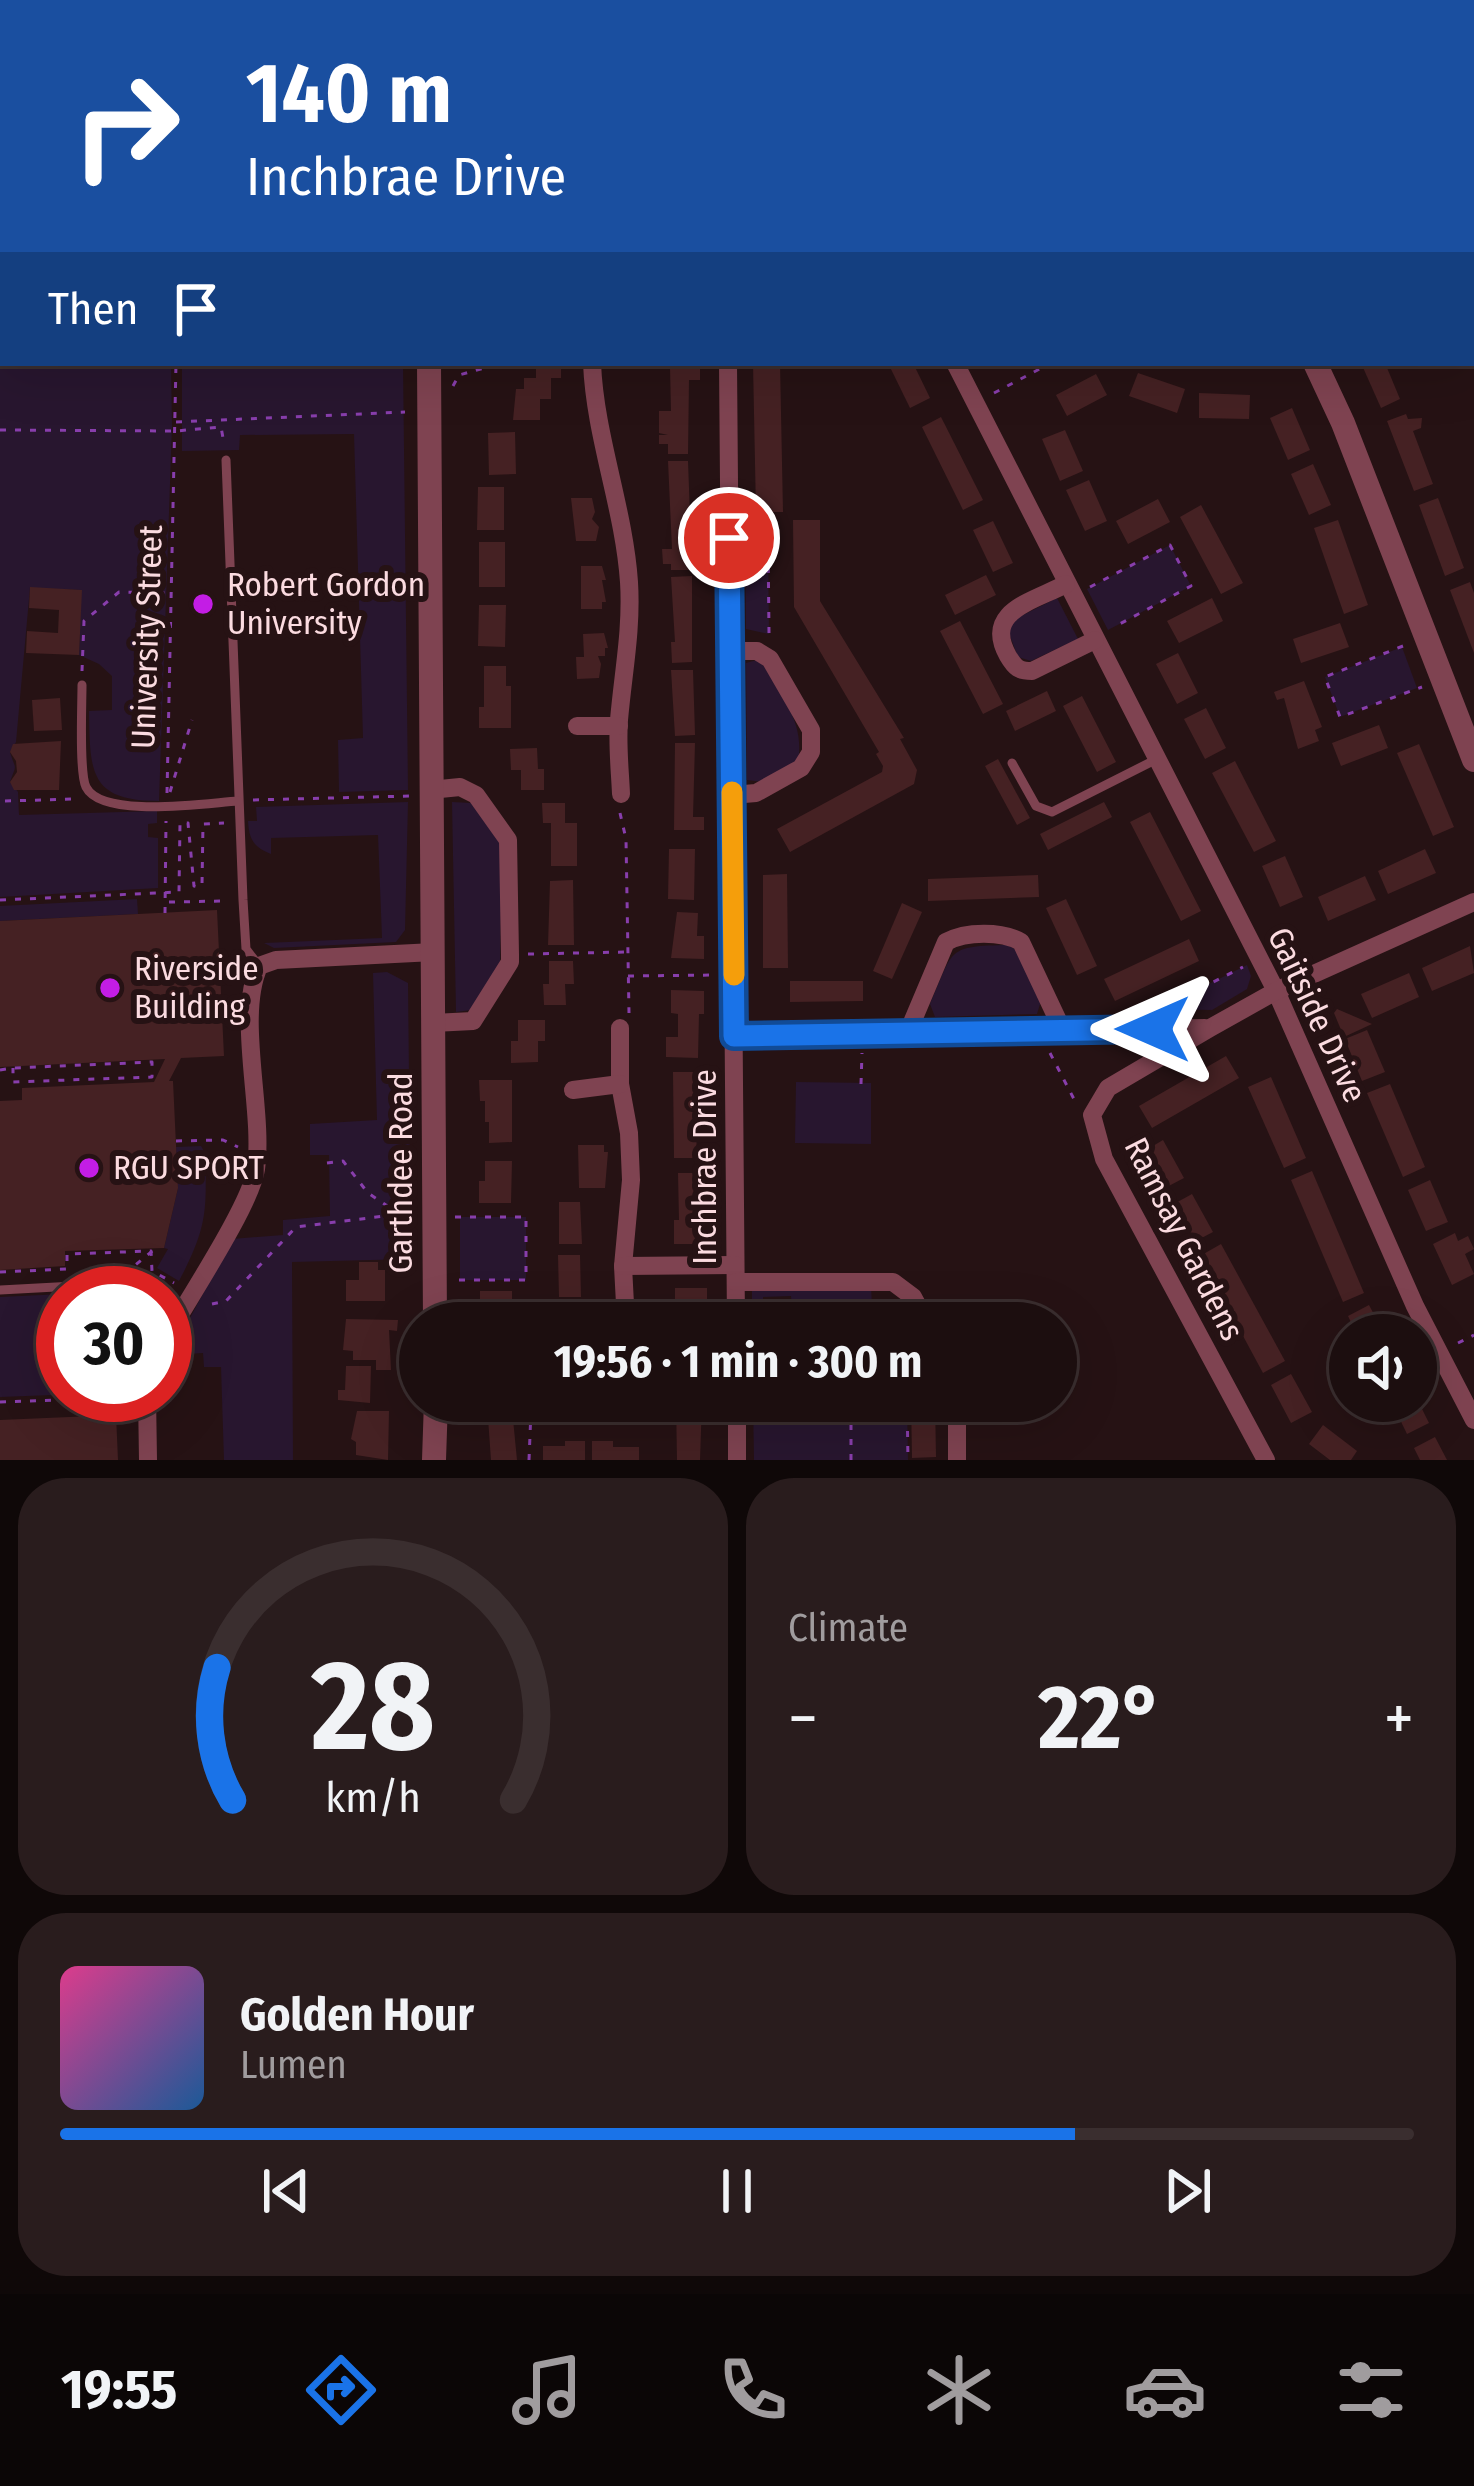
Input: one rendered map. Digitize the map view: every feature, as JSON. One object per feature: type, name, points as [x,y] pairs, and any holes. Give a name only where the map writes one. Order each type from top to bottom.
[{"type":"street","name":"Garthdee Road","points":[[429,366],[435,1302]]},
{"type":"street","points":[[592,366],[629,583],[630,650],[619,725],[621,794]]},
{"type":"street","name":"Inchbrae Drive","points":[[728,366],[736,1302]]},
{"type":"street","name":"Gaitside Drive","points":[[956,366],[1261,959],[1415,1306],[1474,1420]]},
{"type":"street","points":[[1316,366],[1474,760]]},
{"type":"street","points":[[1069,591],[1008,614],[1000,624],[998,636],[1012,664],[1021,671],[1032,671],[1095,640]]},
{"type":"street","points":[[730,651],[757,651],[770,658],[811,730],[812,752],[801,768],[756,794],[732,795]]},
{"type":"street","points":[[577,726],[619,725]]},
{"type":"street","points":[[430,790],[460,788],[476,794],[508,840],[510,955],[473,1021],[434,1023]]},
{"type":"street","name":"Ramsay Gardens","points":[[1266,1460],[1104,1159],[1092,1115],[1108,1088],[1276,991],[1474,902]]},
{"type":"street","points":[[908,1032],[946,942],[956,936],[1008,934],[1022,942],[1062,1029]]},
{"type":"street","points":[[192,1292],[253,1185],[257,1150],[250,992],[259,966],[276,960],[434,952]]},
{"type":"street","points":[[620,1028],[620,1084],[631,1180],[623,1266],[625,1302]]},
{"type":"street","points":[[734,1036],[1210,1028]]},
{"type":"street","points":[[573,1090],[620,1084]]},
{"type":"street","points":[[623,1266],[893,1282],[916,1302]]},
{"type":"street","points":[[148,1422],[148,1460]]},
{"type":"street","points":[[434,1460],[435,1422]]},
{"type":"street","points":[[736,1422],[737,1460]]},
{"type":"street","points":[[957,1422],[957,1460]]},
{"type":"lane","points":[[226,460],[247,950],[259,966]]},
{"type":"lane","points":[[82,685],[84,785],[96,799],[120,806],[238,801]]},
{"type":"lane","points":[[1012,764],[1036,806],[1052,812],[1157,759]]},
{"type":"lane","points":[[0,1289],[36,1287]]},
{"type":"path","name":"University Street","points":[[165,913],[176,366]]},
{"type":"path","points":[[446,398],[459,376],[492,366]]},
{"type":"path","points":[[975,403],[1045,366]]},
{"type":"path","points":[[176,422],[407,412]]},
{"type":"path","points":[[0,430],[221,427],[226,460]]},
{"type":"path","points":[[729,538],[768,538],[770,658]]},
{"type":"path","points":[[1069,591],[1170,544],[1191,586],[1095,640]]},
{"type":"path","points":[[82,685],[84,620],[119,592],[172,593]]},
{"type":"path","points":[[1425,638],[1325,677],[1340,717],[1440,680]]},
{"type":"path","points":[[166,806],[192,719]]},
{"type":"path","points":[[238,801],[411,796],[430,790]]},
{"type":"path","points":[[620,1028],[630,1028],[621,794]]},
{"type":"path","points":[[5,801],[96,799]]},
{"type":"path","points":[[0,900],[179,892],[180,823],[188,823],[194,886],[198,887],[202,885],[203,824],[227,823],[226,812]]},
{"type":"path","points":[[167,902],[227,901]]},
{"type":"path","points":[[510,955],[628,952]]},
{"type":"path","points":[[1153,1029],[1160,1009],[1261,959]]},
{"type":"path","points":[[628,976],[734,974]]},
{"type":"path","points":[[1038,1030],[1079,1109],[1092,1115]]},
{"type":"path","points":[[861,1084],[862,1033]]},
{"type":"path","points":[[0,1070],[13,1068],[152,1062],[152,1078],[13,1082],[13,1068]]},
{"type":"path","points":[[176,1141],[224,1140],[247,1151]]},
{"type":"path","points":[[327,1162],[343,1161],[368,1192],[398,1213]]},
{"type":"path","points":[[200,1298],[212,1304],[226,1301],[296,1227],[416,1213]]},
{"type":"path","points":[[454,1217],[526,1217],[526,1280],[454,1280]]},
{"type":"path","points":[[0,1273],[67,1269],[67,1253],[154,1249]]},
{"type":"path","points":[[134,1266],[154,1249]]},
{"type":"path","points":[[152,1266],[154,1249]]},
{"type":"path","points":[[792,1296],[792,1302]]},
{"type":"path","points":[[831,1296],[831,1302]]},
{"type":"path","points":[[0,1402],[36,1401]]},
{"type":"path","points":[[529,1460],[531,1422]]},
{"type":"path","points":[[851,1422],[851,1460]]},
{"type":"path","points":[[907,1422],[908,1460]]},
{"type":"shaded area","points":[[0,366],[171,366],[159,801],[119,796],[106,789],[93,766],[89,711],[112,710],[112,676],[79,655],[81,590],[30,588],[16,742],[10,752],[15,767],[10,782],[18,792],[19,815],[157,811],[157,823],[148,824],[148,837],[158,838],[158,888],[0,897]]},
{"type":"shaded area","points":[[182,366],[403,366],[408,790],[339,792],[338,740],[363,738],[354,434],[240,435],[239,450],[182,451]]},
{"type":"shaded area","points":[[745,538],[768,538],[769,634],[746,629]]},
{"type":"shaded area","points":[[1170,545],[1191,586],[1108,630],[1087,589]]},
{"type":"shaded area","points":[[1057,598],[1078,639],[1031,661],[1018,657],[1008,631],[1013,620]]},
{"type":"shaded area","points":[[1402,647],[1417,688],[1340,717],[1325,677]]},
{"type":"shaded area","points":[[757,660],[790,711],[799,748],[798,761],[763,782],[747,780],[746,663]]},
{"type":"shaded area","points":[[408,802],[405,930],[396,942],[274,948],[264,943],[382,938],[378,835],[271,838],[271,854],[253,842],[250,833],[248,821],[257,821],[256,807]]},
{"type":"shaded area","points":[[452,802],[471,803],[502,844],[500,963],[471,1010],[456,1012]]},
{"type":"shaded area","points":[[137,899],[138,914],[0,921],[0,906]]},
{"type":"shaded area","points":[[1008,945],[1019,952],[1041,1001],[1037,1014],[935,1017],[930,1004],[955,954],[973,947]]},
{"type":"shaded area","points":[[1247,965],[1251,976],[1247,989],[1212,1010],[1159,1009]]},
{"type":"shaded area","points":[[387,972],[408,983],[411,1259],[292,1262],[293,1460],[224,1460],[221,1367],[204,1367],[203,1353],[192,1354],[192,1314],[232,1239],[283,1235],[283,1220],[330,1216],[329,1155],[310,1155],[310,1124],[377,1120],[373,973]]},
{"type":"shaded area","points":[[796,1082],[871,1083],[871,1144],[795,1143]]},
{"type":"shaded area","points":[[201,1146],[205,1153],[203,1219],[186,1266],[158,1266],[168,1249],[164,1248],[178,1188],[176,1147]]},
{"type":"shaded area","points":[[460,1217],[526,1217],[526,1280],[460,1280]]},
{"type":"shaded area","points":[[871,1286],[872,1302],[791,1302],[791,1296],[752,1302],[752,1287]]},
{"type":"shaded area","points":[[36,1295],[36,1396],[0,1397],[0,1297]]},
{"type":"shaded area","points":[[753,1422],[907,1422],[908,1460],[754,1460]]},
{"type":"building","points":[[536,366],[561,366],[561,378],[551,378],[551,399],[540,399],[540,420],[513,420],[516,389],[524,389],[524,378],[536,378]]},
{"type":"building","points":[[700,366],[700,380],[689,380],[688,454],[668,454],[668,444],[659,444],[659,435],[668,435],[659,433],[659,411],[671,411],[670,367]]},
{"type":"building","points":[[753,366],[780,366],[783,512],[756,512]]},
{"type":"building","points":[[889,366],[914,366],[930,398],[910,408]]},
{"type":"building","points":[[1362,366],[1386,366],[1400,399],[1381,408]]},
{"type":"building","points":[[1138,373],[1185,389],[1177,413],[1129,396]]},
{"type":"building","points":[[1096,374],[1107,395],[1067,416],[1056,395]]},
{"type":"building","points":[[1199,393],[1250,395],[1249,419],[1199,418]]},
{"type":"building","points":[[1292,408],[1310,450],[1288,460],[1270,418]]},
{"type":"building","points":[[1406,414],[1408,419],[1422,418],[1421,428],[1413,431],[1433,484],[1414,491],[1387,421]]},
{"type":"building","points":[[941,417],[983,500],[963,510],[922,427]]},
{"type":"building","points":[[1065,430],[1083,471],[1060,481],[1042,439]]},
{"type":"building","points":[[515,432],[516,474],[489,475],[488,433]]},
{"type":"building","points":[[668,461],[688,461],[692,570],[671,570],[671,564],[663,564],[662,549],[672,549]]},
{"type":"building","points":[[1313,464],[1331,505],[1309,515],[1291,474]]},
{"type":"building","points":[[1089,480],[1107,521],[1085,531],[1066,490]]},
{"type":"building","points":[[478,487],[504,487],[504,530],[477,530]]},
{"type":"building","points":[[571,498],[592,498],[592,519],[599,527],[596,541],[576,541]]},
{"type":"building","points":[[1438,498],[1464,568],[1445,576],[1419,505]]},
{"type":"building","points":[[1158,499],[1170,522],[1128,544],[1116,521]]},
{"type":"building","points":[[1201,505],[1243,583],[1221,594],[1180,517]]},
{"type":"building","points":[[793,520],[820,520],[820,601],[904,738],[900,739],[917,770],[914,784],[790,852],[777,829],[882,772],[883,766],[794,607]]},
{"type":"building","points":[[1338,520],[1368,605],[1344,614],[1314,528]]},
{"type":"building","points":[[993,521],[1013,563],[993,572],[973,530]]},
{"type":"building","points":[[479,542],[505,542],[505,587],[479,587]]},
{"type":"building","points":[[581,566],[602,566],[606,602],[602,609],[581,609]]},
{"type":"building","points":[[986,575],[996,595],[955,615],[945,595]]},
{"type":"building","points":[[692,576],[692,662],[672,663],[671,577]]},
{"type":"building","points":[[1470,582],[1474,593],[1474,653],[1450,590]]},
{"type":"building","points":[[30,587],[82,590],[79,655],[26,653],[27,631],[58,633],[59,610],[29,608]]},
{"type":"building","points":[[1212,598],[1223,621],[1179,643],[1167,621]]},
{"type":"building","points":[[479,605],[506,605],[505,647],[478,646]]},
{"type":"building","points":[[960,621],[1003,704],[983,714],[940,631]]},
{"type":"building","points":[[1340,623],[1349,647],[1301,663],[1293,639]]},
{"type":"building","points":[[604,633],[608,648],[605,656],[598,656],[599,678],[577,679],[576,657],[584,657],[583,634]]},
{"type":"building","points":[[1178,653],[1198,693],[1177,704],[1156,664]]},
{"type":"building","points":[[484,666],[506,666],[511,728],[479,728]]},
{"type":"building","points":[[671,670],[693,670],[695,735],[675,736]]},
{"type":"building","points":[[1304,681],[1322,727],[1315,730],[1319,741],[1298,749],[1284,698],[1277,700],[1274,692]]},
{"type":"building","points":[[1047,691],[1056,711],[1015,731],[1006,711]]},
{"type":"building","points":[[1082,696],[1116,762],[1097,772],[1063,706]]},
{"type":"building","points":[[60,698],[62,730],[34,731],[32,700]]},
{"type":"building","points":[[1206,708],[1226,748],[1205,759],[1184,719]]},
{"type":"building","points":[[1379,725],[1388,748],[1341,766],[1332,743]]},
{"type":"building","points":[[61,741],[59,790],[14,790],[10,782],[17,772],[10,752],[13,744]]},
{"type":"building","points":[[675,743],[695,743],[693,817],[704,817],[704,830],[674,830]]},
{"type":"building","points":[[1419,744],[1454,827],[1433,836],[1397,753]]},
{"type":"building","points":[[537,748],[544,790],[521,790],[521,770],[511,770],[510,749]]},
{"type":"building","points":[[998,759],[1030,818],[1017,825],[985,766]]},
{"type":"building","points":[[1235,761],[1276,841],[1254,852],[1212,773]]},
{"type":"building","points":[[1104,802],[1112,817],[1048,850],[1040,834]]},
{"type":"building","points":[[542,803],[565,803],[565,823],[577,823],[577,866],[551,866],[551,823],[543,823]]},
{"type":"building","points":[[1150,812],[1201,911],[1181,921],[1130,822]]},
{"type":"building","points":[[669,849],[695,849],[694,900],[668,899]]},
{"type":"building","points":[[1425,849],[1436,873],[1388,894],[1378,871]]},
{"type":"building","points":[[1285,856],[1303,897],[1280,907],[1262,866]]},
{"type":"building","points":[[787,874],[788,968],[763,968],[763,875]]},
{"type":"building","points":[[1038,875],[1039,897],[928,901],[928,879]]},
{"type":"building","points":[[1365,876],[1376,900],[1328,921],[1318,897]]},
{"type":"building","points":[[573,880],[574,945],[548,945],[550,881]]},
{"type":"building","points":[[1066,899],[1097,966],[1077,975],[1046,908]]},
{"type":"building","points":[[902,903],[922,912],[892,979],[873,971]]},
{"type":"building","points":[[217,910],[224,1056],[181,1058],[169,1081],[173,1081],[178,1188],[164,1248],[65,1251],[65,1266],[0,1270],[0,1101],[22,1100],[22,1088],[154,1082],[165,1059],[0,1067],[0,921]]},
{"type":"building","points":[[677,912],[698,913],[697,936],[704,936],[704,959],[671,958]]},
{"type":"building","points":[[1189,939],[1199,961],[1115,1001],[1104,979]]},
{"type":"building","points":[[1470,946],[1474,973],[1432,991],[1422,968]]},
{"type":"building","points":[[549,961],[573,961],[574,984],[565,984],[566,1005],[544,1005]]},
{"type":"building","points":[[1409,973],[1419,997],[1372,1018],[1361,994]]},
{"type":"building","points":[[790,981],[863,981],[863,1001],[790,1002]]},
{"type":"building","points":[[671,990],[704,991],[698,1058],[666,1057],[666,1037],[678,1037]]},
{"type":"building","points":[[1337,1009],[1372,1024],[1344,1037],[1334,1013]]},
{"type":"building","points":[[518,1020],[545,1020],[538,1062],[511,1063]]},
{"type":"building","points":[[1367,1030],[1385,1072],[1362,1081],[1345,1039]]},
{"type":"building","points":[[1226,1056],[1239,1078],[1152,1128],[1139,1106]]},
{"type":"building","points":[[673,1072],[699,1072],[696,1158],[674,1158]]},
{"type":"building","points":[[1271,1077],[1306,1158],[1284,1168],[1248,1087]]},
{"type":"building","points":[[479,1080],[512,1080],[512,1142],[489,1143]]},
{"type":"building","points":[[1390,1084],[1425,1167],[1403,1177],[1367,1093]]},
{"type":"building","points":[[1163,1140],[1184,1178],[1163,1189],[1143,1152]]},
{"type":"building","points":[[578,1145],[604,1145],[608,1152],[605,1188],[579,1188]]},
{"type":"building","points":[[485,1161],[512,1161],[511,1203],[479,1203]]},
{"type":"building","points":[[1312,1171],[1364,1293],[1343,1302],[1291,1180]]},
{"type":"building","points":[[678,1173],[700,1173],[700,1220],[706,1220],[706,1244],[674,1244],[674,1220],[679,1220]]},
{"type":"building","points":[[1430,1180],[1448,1222],[1426,1231],[1408,1190]]},
{"type":"building","points":[[1192,1194],[1213,1232],[1192,1243],[1172,1205]]},
{"type":"building","points":[[559,1202],[580,1202],[582,1244],[559,1244]]},
{"type":"building","points":[[1455,1233],[1458,1241],[1468,1236],[1474,1249],[1465,1254],[1474,1274],[1452,1285],[1433,1244]]},
{"type":"building","points":[[1221,1244],[1285,1361],[1263,1373],[1200,1256]]},
{"type":"building","points":[[558,1255],[580,1255],[581,1297],[559,1297]]},
{"type":"building","points":[[359,1262],[378,1262],[378,1270],[385,1270],[385,1301],[346,1301],[346,1280],[359,1280]]},
{"type":"building","points":[[675,1288],[707,1288],[707,1302],[640,1299],[675,1299]]},
{"type":"building","points":[[480,1291],[512,1291],[512,1302],[480,1302]]},
{"type":"building","points":[[1369,1305],[1374,1314],[1352,1314]]},
{"type":"building","points":[[346,1319],[398,1320],[397,1331],[389,1330],[391,1370],[376,1370],[376,1360],[353,1360],[353,1351],[343,1350]]},
{"type":"building","points":[[346,1366],[371,1366],[370,1403],[338,1400],[338,1390],[345,1390]]},
{"type":"building","points":[[1291,1374],[1312,1412],[1291,1423],[1271,1385]]},
{"type":"building","points":[[357,1411],[389,1411],[388,1460],[356,1455],[356,1442],[351,1439]]},
{"type":"building","points":[[0,1420],[116,1422],[118,1460],[0,1460]]},
{"type":"building","points":[[488,1422],[513,1422],[517,1460],[491,1460]]},
{"type":"building","points":[[676,1422],[701,1422],[700,1460],[677,1460]]},
{"type":"building","points":[[911,1422],[935,1422],[936,1457],[912,1458]]},
{"type":"building","points":[[1401,1422],[1428,1422],[1429,1423],[1407,1434]]},
{"type":"building","points":[[1323,1425],[1357,1451],[1351,1460],[1330,1460],[1309,1444]]},
{"type":"building","points":[[1435,1437],[1447,1460],[1420,1460],[1414,1448]]},
{"type":"building","points":[[565,1441],[585,1441],[585,1460],[543,1460],[543,1446],[565,1446]]},
{"type":"building","points":[[592,1441],[639,1447],[639,1460],[592,1460]]},
{"type":"slow traffic","points":[[732,792],[734,975]]},
{"type":"place","name":"Robert Gordon University","points":[[203,604]]},
{"type":"place","name":"Riverside Building","points":[[110,988]]},
{"type":"place","name":"RGU SPORT","points":[[89,1168]]},
{"type":"route","points":[[729,538],[734,1036],[1153,1029]]}]
